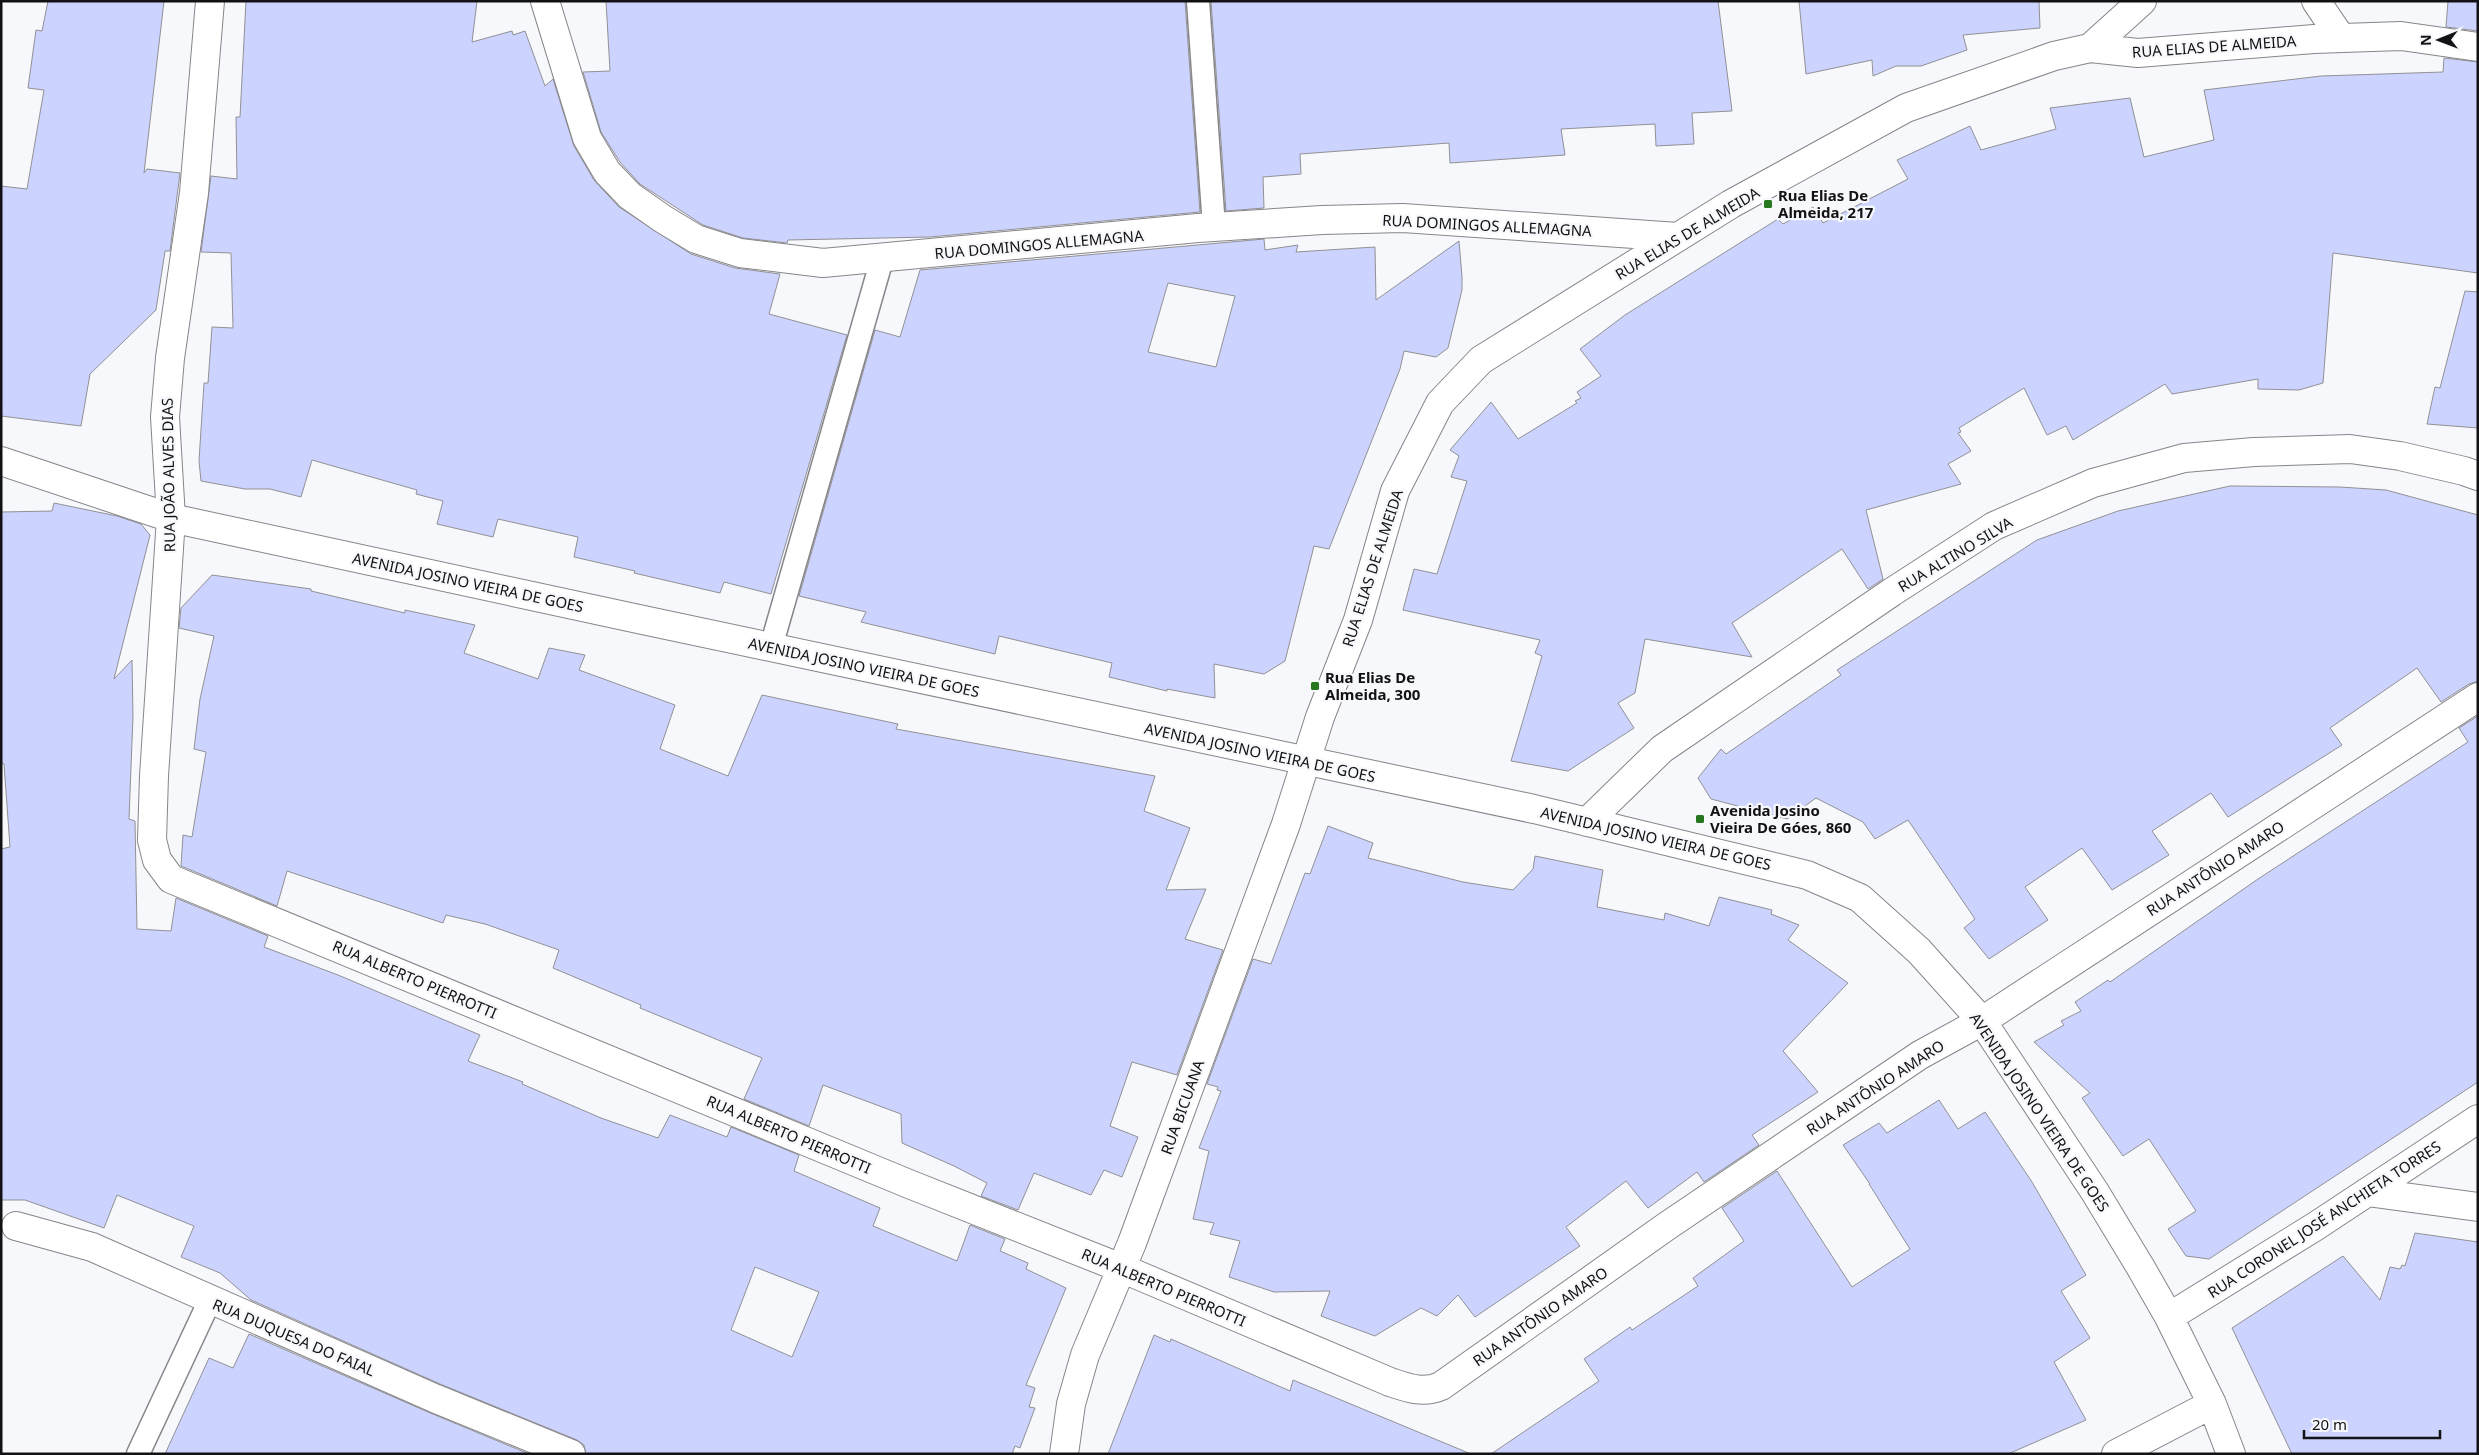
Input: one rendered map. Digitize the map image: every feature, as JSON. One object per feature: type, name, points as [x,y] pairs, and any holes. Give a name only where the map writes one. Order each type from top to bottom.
[{"type":"street","name":"RUA JOÃO ALVES DIAS","points":[[157,860],[152,840],[154,776],[171,518],[165,417],[170,358],[194,193],[210,1]]},
{"type":"street","name":"RUA DOMINGOS ALLEMAGNA","points":[[545,1],[587,138],[607,172],[630,196],[696,239],[740,253],[823,263],[882,260],[1011,245],[1214,227],[1322,220],[1403,218],[1678,237]]},
{"type":"street","points":[[2090,48],[2142,1]]},
{"type":"street","points":[[2316,1],[2341,38]]},
{"type":"street","name":"RUA ELIAS DE ALMEIDA","points":[[1305,762],[1358,620],[1395,491],[1440,403],[1481,360],[1731,204],[1906,108],[2054,56],[2090,48],[2138,53],[2341,38],[2401,36],[2478,47]]},
{"type":"street","name":"RUA ALTINO SILVA","points":[[1586,822],[1662,749],[1892,592],[1994,526],[2094,483],[2184,458],[2254,452],[2350,449],[2400,456],[2478,476]]},
{"type":"street","name":"AVENIDA JOSINO VIEIRA DE GOES","points":[[1,461],[171,518],[1586,822],[1807,875],[1860,898],[1919,952],[1982,1022],[2094,1192],[2169,1317],[2212,1404],[2232,1454]]},
{"type":"street","name":"RUA ANTÔNIO AMARO","points":[[1430,1391],[1441,1386],[1667,1226],[1920,1055],[1982,1022],[2478,697]]},
{"type":"street","name":"RUA BICUANA","points":[[1064,1454],[1071,1404],[1085,1355],[1122,1268],[1286,824],[1305,762]]},
{"type":"street","name":"RUA ALBERTO PIERROTTI","points":[[157,860],[171,879],[908,1184],[1122,1268],[1390,1382],[1417,1390],[1430,1391]]},
{"type":"street","name":"RUA CORONEL JOSÉ ANCHIETA TORRES","points":[[2169,1317],[2367,1192],[2478,1119]]},
{"type":"street","points":[[2367,1192],[2478,1207]]},
{"type":"street","name":"RUA DUQUESA DO FAIAL","points":[[8,1224],[92,1248],[434,1398],[571,1454]]},
{"type":"street","points":[[2116,1454],[2212,1404]]},
{"type":"lane","points":[[1198,1],[1214,227]]},
{"type":"lane","points":[[771,648],[882,260]]},
{"type":"lane","points":[[138,1454],[210,1300]]},
{"type":"building","points":[[48,1],[164,1],[144,173],[147,169],[180,173],[170,251],[165,251],[156,310],[90,374],[81,426],[1,416],[1,186],[27,189],[44,90],[28,88],[36,30],[42,31]]},
{"type":"building","points":[[246,1],[477,1],[472,42],[512,31],[513,35],[525,31],[545,86],[553,79],[574,146],[594,180],[619,207],[691,254],[735,268],[780,274],[769,314],[847,335],[771,594],[724,582],[720,593],[574,557],[578,537],[498,519],[493,537],[437,524],[443,501],[416,494],[417,490],[312,460],[301,497],[270,489],[245,489],[201,481],[199,461],[204,383],[208,383],[212,327],[233,328],[231,253],[201,252],[211,176],[237,179],[236,117],[240,117]]},
{"type":"building","points":[[606,1],[1185,1],[1200,212],[930,237],[788,240],[787,243],[743,238],[703,225],[640,184],[620,162],[601,132],[583,72],[610,71]]},
{"type":"building","points":[[1211,1],[1718,1],[1732,111],[1692,113],[1694,144],[1656,146],[1655,124],[1561,129],[1565,155],[1450,163],[1449,143],[1300,154],[1301,174],[1263,177],[1264,208],[1226,211]]},
{"type":"building","points":[[1799,1],[2039,1],[2040,28],[1963,35],[1967,50],[1921,66],[1896,66],[1873,76],[1872,60],[1806,74]]},
{"type":"building","points":[[2448,1],[2478,1],[2478,31],[2446,27]]},
{"type":"building","points":[[2444,58],[2478,62],[2478,273],[2333,253],[2323,383],[2299,390],[2258,389],[2258,379],[2172,394],[2165,384],[2073,440],[2066,426],[2047,435],[2024,388],[1959,428],[1961,432],[1958,433],[1971,451],[1948,464],[1961,484],[1866,510],[1883,579],[1868,589],[1842,549],[1732,623],[1752,657],[1645,639],[1635,693],[1618,703],[1634,728],[1568,771],[1511,761],[1542,656],[1535,653],[1540,640],[1403,610],[1414,569],[1437,574],[1467,481],[1451,477],[1459,456],[1450,450],[1491,402],[1518,439],[1577,403],[1575,401],[1581,398],[1577,392],[1601,376],[1580,349],[1625,315],[1778,219],[1783,224],[1813,207],[1823,223],[1908,179],[1897,160],[1970,126],[1981,150],[2056,129],[2050,108],[2130,98],[2144,157],[2214,140],[2204,90],[2321,76],[2443,72]]},
{"type":"building","points":[[1264,239],[1265,250],[1298,245],[1296,252],[1375,247],[1376,300],[1459,241],[1462,290],[1448,348],[1436,357],[1404,351],[1400,369],[1329,549],[1314,546],[1285,661],[1264,674],[1214,664],[1215,698],[1167,689],[1167,691],[1109,677],[1112,663],[999,636],[995,654],[861,622],[866,612],[799,596],[875,330],[900,337],[920,270]],"holes":[[[1168,283],[1235,296],[1216,367],[1148,352]]]},
{"type":"building","points":[[2465,291],[2478,292],[2478,428],[2427,424],[2435,387],[2440,388]]},
{"type":"building","points":[[2230,486],[2340,487],[2386,490],[2478,515],[2478,681],[2469,684],[2441,702],[2417,668],[2330,728],[2342,745],[2228,817],[2211,793],[2152,831],[2169,855],[2112,890],[2082,848],[2025,887],[2048,920],[1989,959],[1964,928],[1975,919],[1908,820],[1875,839],[1863,822],[1816,798],[1787,819],[1711,799],[1698,778],[1721,749],[1726,754],[1841,675],[1837,670],[2037,540],[2118,511]]},
{"type":"building","points":[[54,503],[117,516],[141,524],[150,535],[114,679],[132,660],[133,716],[129,819],[135,821],[137,929],[171,931],[176,898],[268,936],[264,947],[338,975],[480,1035],[468,1061],[523,1082],[522,1084],[601,1118],[658,1138],[670,1115],[727,1137],[731,1127],[799,1155],[794,1171],[880,1208],[873,1226],[957,1261],[970,1225],[1005,1239],[1000,1251],[1028,1263],[1026,1269],[1066,1288],[1026,1385],[1035,1388],[1029,1407],[1035,1408],[1020,1448],[1015,1446],[1012,1454],[586,1454],[584,1445],[577,1440],[440,1384],[251,1300],[220,1273],[181,1257],[194,1226],[117,1195],[104,1228],[25,1200],[1,1200],[1,849],[10,847],[4,764],[1,763],[1,512],[52,511]],"holes":[[[755,1267],[819,1292],[792,1357],[731,1330]]]},
{"type":"building","points":[[212,575],[311,589],[311,591],[405,613],[405,610],[475,625],[464,653],[538,679],[549,648],[585,655],[579,670],[675,705],[660,749],[728,776],[762,695],[898,724],[896,729],[1155,776],[1144,811],[1190,828],[1166,890],[1206,889],[1185,939],[1223,950],[1177,1075],[1132,1062],[1110,1126],[1138,1137],[1122,1177],[1104,1170],[1091,1195],[1034,1173],[1018,1210],[981,1196],[987,1183],[902,1143],[901,1114],[823,1085],[809,1126],[744,1099],[762,1058],[640,1008],[641,1005],[553,968],[559,950],[485,924],[446,915],[443,923],[287,871],[277,906],[181,866],[183,835],[192,837],[206,752],[194,749],[200,699],[214,636],[179,628],[181,608]]},
{"type":"building","points":[[2478,716],[2478,1082],[2209,1259],[2186,1256],[2168,1229],[2196,1211],[2149,1139],[2123,1156],[2082,1098],[2090,1093],[2034,1042],[2064,1025],[2061,1021],[2081,1011],[2075,1002],[2108,980],[2110,982],[2258,879],[2468,742],[2459,728]]},
{"type":"building","points":[[1328,826],[1373,843],[1368,858],[1463,882],[1513,890],[1533,869],[1535,856],[1603,870],[1597,907],[1664,920],[1665,913],[1709,926],[1719,897],[1772,910],[1771,914],[1799,925],[1788,940],[1848,983],[1783,1051],[1818,1092],[1752,1135],[1759,1145],[1704,1182],[1697,1172],[1648,1208],[1626,1181],[1566,1227],[1580,1246],[1475,1317],[1458,1295],[1437,1316],[1421,1308],[1375,1336],[1321,1316],[1330,1291],[1274,1292],[1229,1277],[1240,1241],[1210,1234],[1214,1223],[1193,1219],[1209,1151],[1199,1148],[1221,1091],[1217,1090],[1218,1087],[1207,1084],[1253,959],[1271,964],[1305,873],[1310,874]]},
{"type":"building","points":[[1939,1100],[1958,1129],[1985,1112],[2032,1182],[2086,1275],[2061,1291],[2090,1338],[2054,1362],[2086,1420],[2008,1454],[1491,1454],[1599,1381],[1584,1359],[1630,1327],[1632,1330],[1698,1286],[1693,1278],[1744,1241],[1722,1208],[1777,1171],[1852,1287],[1910,1249],[1870,1184],[1843,1145],[1879,1123],[1887,1133]]},
{"type":"building","points":[[2415,1233],[2478,1242],[2478,1454],[2292,1454],[2232,1328],[2343,1256],[2380,1300],[2390,1267],[2400,1269],[2402,1265],[2405,1266]]},
{"type":"building","points":[[249,1334],[529,1454],[165,1454],[209,1358],[233,1368]]},
{"type":"building","points":[[1154,1335],[1170,1342],[1171,1339],[1290,1391],[1293,1380],[1471,1454],[1108,1454]]},
{"type":"place","name":"Rua Elias De Almeida, 217","points":[[1768,204]]},
{"type":"place","name":"Rua Elias De Almeida, 300","points":[[1315,686]]},
{"type":"place","name":"Avenida Josino Vieira De Góes, 860","points":[[1700,819]]}]
